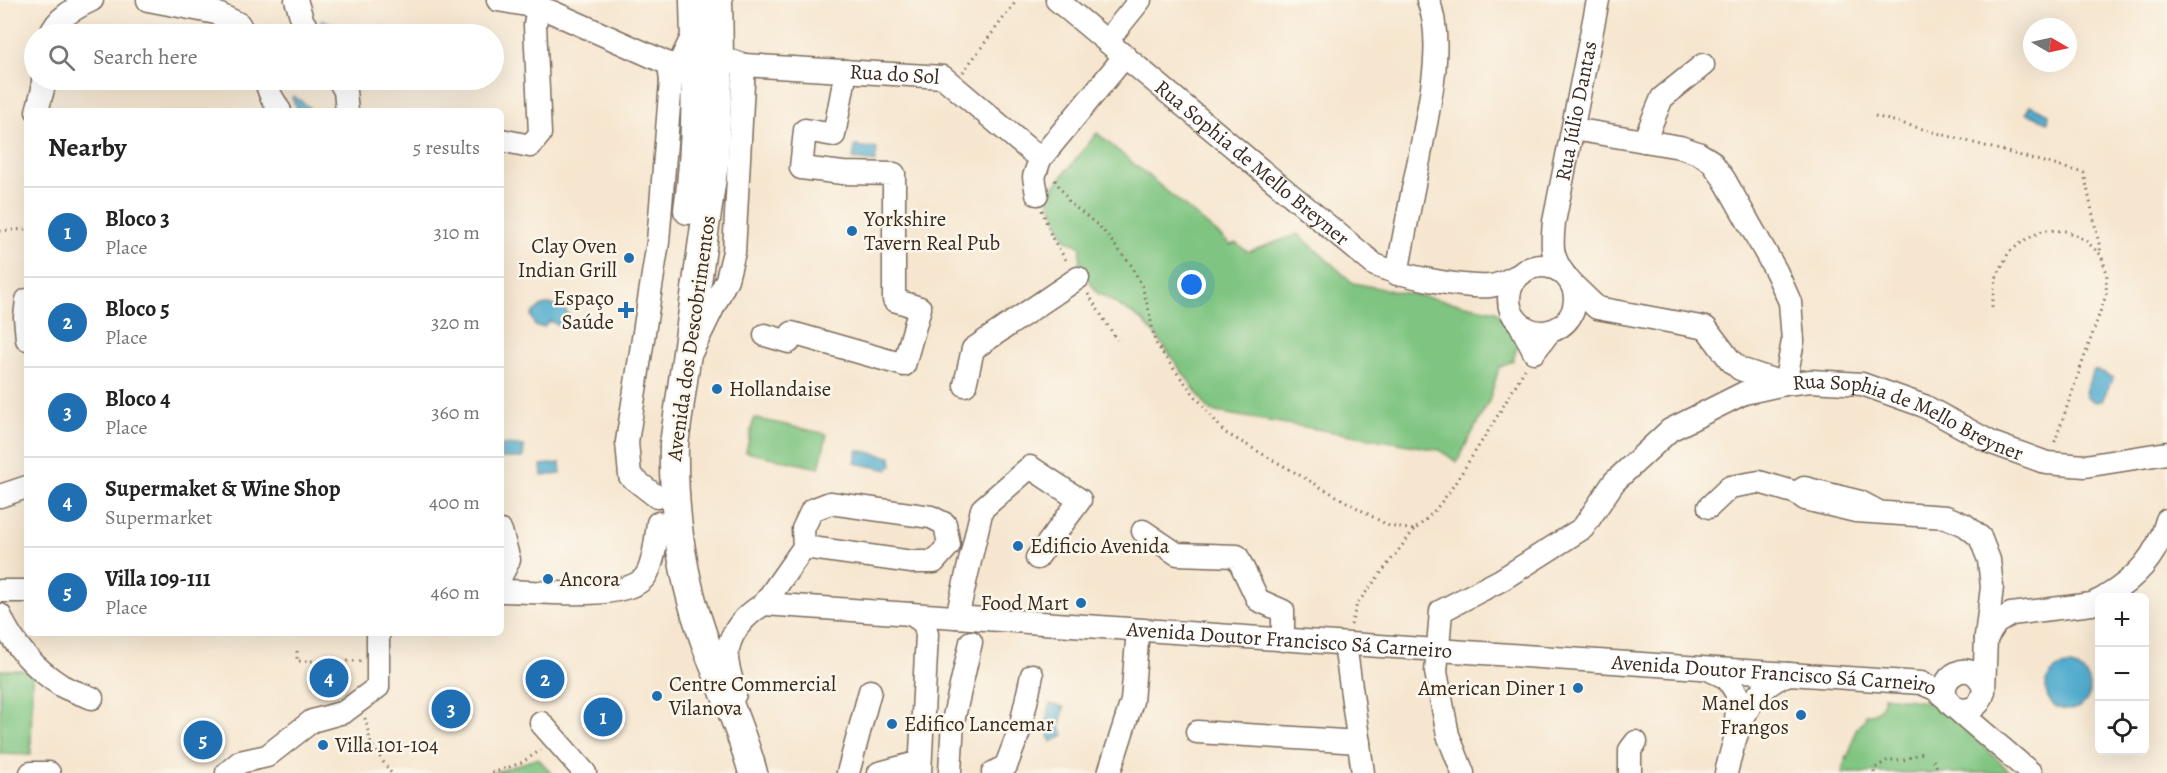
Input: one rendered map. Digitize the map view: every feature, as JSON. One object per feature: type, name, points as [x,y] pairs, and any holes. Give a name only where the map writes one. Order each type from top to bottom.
[{"type":"main road","name":"Avenida dos Descobrimentos","points":[[694,0],[697,83],[692,181],[658,442],[658,510],[666,571],[682,628],[735,773]]},
{"type":"main road","name":"Avenida dos Descobrimentos","points":[[717,0],[732,61],[714,163],[674,444],[674,476],[680,549],[687,581],[701,631],[740,728],[753,773]]},
{"type":"street","points":[[57,24],[75,8],[92,0]]},
{"type":"street","points":[[148,0],[216,13],[239,24]]},
{"type":"street","points":[[296,0],[304,24]]},
{"type":"street","points":[[498,0],[538,7],[669,64],[671,81]]},
{"type":"street","name":"Rua Sophia de Mello Breyner","points":[[1057,0],[1374,265],[1397,274],[1491,286],[1535,266],[1546,266],[1568,279],[1597,308],[1706,328],[1730,360],[1740,369],[1785,384],[1811,381],[1862,384],[1924,406],[1992,443],[2047,463],[2085,466],[2167,453]]},
{"type":"street","points":[[1107,41],[1140,0]]},
{"type":"street","points":[[1397,274],[1430,104],[1436,60],[1433,12],[1428,0]]},
{"type":"street","name":"Rua Júlio Dantas","points":[[1568,279],[1556,262],[1552,248],[1554,222],[1598,0]]},
{"type":"street","points":[[504,141],[530,146],[540,134],[535,25],[538,7]]},
{"type":"street","name":"Avenida dos Descobrimentos","points":[[658,510],[630,476],[627,442],[658,242],[671,81],[695,32]]},
{"type":"street","points":[[1037,195],[1034,177],[1040,159],[1125,56]]},
{"type":"street","name":"Rua do Sol","points":[[732,61],[943,77],[1040,159]]},
{"type":"street","points":[[1644,141],[1662,98],[1703,65]]},
{"type":"street","points":[[765,335],[789,342],[792,333],[904,365],[921,308],[894,300],[894,174],[843,173],[801,168],[805,130],[834,135],[846,71]]},
{"type":"street","points":[[38,108],[43,90]]},
{"type":"street","points":[[269,90],[278,108]]},
{"type":"street","points":[[344,90],[347,108]]},
{"type":"street","points":[[1463,773],[1448,735],[1436,672],[1441,611],[1501,580],[1583,528],[1614,482],[1670,430],[1744,393],[1785,384],[1793,341],[1790,302],[1776,272],[1724,179],[1711,161],[1698,153],[1573,129]]},
{"type":"street","name":"Rua Júlio Dantas","points":[[1522,272],[1541,254],[1554,222]]},
{"type":"street","points":[[1522,272],[1510,289],[1509,300],[1534,352],[1570,317],[1575,294],[1568,279]]},
{"type":"street","points":[[965,385],[973,350],[1078,278]]},
{"type":"street","name":"Rua Sophia de Mello Breyner","points":[[1466,284],[1489,291],[1502,301],[1516,318]]},
{"type":"street","points":[[1550,335],[1597,308]]},
{"type":"street","points":[[957,617],[982,509],[1030,467],[1080,500],[1036,558]]},
{"type":"street","points":[[1709,507],[1730,487],[1759,482],[1797,493],[1804,488],[1860,502],[1877,511],[1946,517],[1965,525],[1980,537],[1989,560],[1992,587],[1986,637],[1983,696],[1972,709],[1961,710],[1951,704],[1945,690],[1947,681],[1955,673],[1974,663],[1986,637],[1996,623],[2012,614],[2095,602]]},
{"type":"street","points":[[0,496],[24,488]]},
{"type":"street","points":[[740,728],[734,684],[727,658],[729,645],[741,622],[764,604],[804,547],[803,529],[812,510],[830,502],[932,517],[945,524],[949,545],[934,561],[912,562],[804,547]]},
{"type":"street","points":[[504,591],[607,592],[630,587],[643,579],[651,562],[658,510]]},
{"type":"street","points":[[2111,593],[2126,585],[2147,564],[2167,520]]},
{"type":"street","points":[[1143,531],[1177,554],[1237,556],[1258,600],[1283,611],[1283,640]]},
{"type":"street","points":[[504,542],[509,560],[504,570]]},
{"type":"street","points":[[0,591],[24,591]]},
{"type":"street","points":[[1991,599],[2012,614]]},
{"type":"street","name":"Avenida Doutor Francisco Sá Carneiro","points":[[764,604],[1913,683],[1935,689],[1978,730],[1995,740],[2031,773]]},
{"type":"street","points":[[911,614],[924,623],[927,634],[920,768]]},
{"type":"street","points":[[0,615],[4,626],[25,656],[63,687],[92,698]]},
{"type":"street","points":[[1109,773],[1132,701],[1138,630]]},
{"type":"street","points":[[227,773],[240,762],[267,756],[312,721],[344,712],[378,687],[378,636]]},
{"type":"street","points":[[879,773],[920,768],[957,772],[953,721],[971,642]]},
{"type":"street","points":[[1345,644],[1363,773]]},
{"type":"street","points":[[1708,669],[1727,678],[1737,694],[1736,736]]},
{"type":"street","points":[[1960,671],[1972,672],[1978,675],[1983,682],[1988,728],[1995,740]]},
{"type":"street","points":[[993,773],[1006,766],[1020,729],[1032,675]]},
{"type":"street","points":[[1726,773],[1744,715],[1760,691],[1774,679],[1800,675]]},
{"type":"street","points":[[848,773],[870,691]]},
{"type":"street","points":[[923,719],[953,721]]},
{"type":"street","points":[[547,730],[585,773]]},
{"type":"street","points":[[1197,732],[1359,742]]},
{"type":"street","points":[[1630,773],[1630,750],[1636,742]]},
{"type":"street","points":[[31,773],[49,773]]},
{"type":"path","points":[[960,76],[1017,0]]},
{"type":"path","points":[[1875,116],[2084,173],[2101,255],[2107,273],[2106,295],[2047,463]]},
{"type":"path","points":[[1040,159],[1070,203],[1100,227],[1131,265],[1142,286],[1155,342],[1224,432],[1389,526],[1414,530]]},
{"type":"path","points":[[0,231],[24,228]]},
{"type":"path","points":[[1992,307],[1996,278],[2008,252],[2044,230],[2066,231],[2085,240],[2101,255]]},
{"type":"path","points":[[1345,644],[1357,604],[1414,530],[1429,518],[1445,499],[1550,335]]},
{"type":"path","points":[[297,651],[297,661],[378,661]]},
{"type":"path","points":[[365,716],[371,744],[391,773]]},
{"type":"path","points":[[492,773],[521,763],[541,750],[547,730]]},
{"type":"path","points":[[1874,773],[1875,768],[1888,760],[1903,760],[1922,753]]},
{"type":"path","points":[[1933,760],[1940,773]]},
{"type":"green space","points":[[1097,133],[1231,245],[1236,243],[1248,252],[1298,234],[1353,283],[1496,311],[1519,342],[1513,360],[1499,368],[1489,401],[1457,462],[1439,450],[1210,411],[1158,338],[1143,321],[1097,293],[1079,265],[1081,247],[1065,239],[1047,195]]},
{"type":"green space","points":[[754,418],[827,434],[819,468],[746,452]]},
{"type":"green space","points":[[0,670],[26,670],[32,676],[31,755],[0,754]]},
{"type":"green space","points":[[1884,696],[1926,702],[1949,712],[2011,773],[1842,773],[1856,729],[1865,719],[1866,714],[1879,710]]},
{"type":"green space","points":[[538,758],[551,773],[493,773]]},
{"type":"water","points":[[322,19],[334,24],[321,24]]},
{"type":"water","points":[[294,96],[309,108],[297,108],[292,98]]},
{"type":"water","points":[[2030,105],[2049,114],[2048,122],[2026,113]]},
{"type":"water","points":[[855,146],[877,149],[875,162],[853,159]]},
{"type":"water","points":[[550,304],[565,309],[569,316],[567,325],[562,327],[550,321],[544,327],[535,326],[531,316],[533,313],[539,307]]},
{"type":"water","points":[[2094,370],[2113,377],[2102,401],[2095,402],[2087,398],[2085,392]]},
{"type":"water","points":[[504,445],[524,446],[523,458],[504,458]]},
{"type":"water","points":[[858,450],[891,457],[892,466],[888,470],[855,463]]},
{"type":"water","points":[[560,463],[561,474],[542,476],[541,465]]},
{"type":"water","points":[[2068,666],[2083,673],[2090,688],[2083,703],[2068,710],[2053,703],[2046,688],[2053,673]]},
{"type":"water","points":[[1050,704],[1064,707],[1060,726],[1064,735],[1051,742],[1046,726]]},
{"type":"place","name":"Yorkshire Tavern Real Pub","points":[[852,231]]},
{"type":"place","name":"Clay Oven Indian Grill","points":[[629,258]]},
{"type":"place","name":"Espaço Saúde","points":[[626,310]]},
{"type":"place","name":"Hollandaise","points":[[717,389]]},
{"type":"place","name":"Edificio Avenida","points":[[1018,546]]},
{"type":"place","name":"Ancora","points":[[548,579]]},
{"type":"place","name":"Food Mart","points":[[1081,603]]},
{"type":"place","name":"Supermaket & Wine Shop","points":[[329,678]]},
{"type":"place","name":"Bloco 5","points":[[545,679]]},
{"type":"place","name":"American Diner 1","points":[[1578,688]]},
{"type":"place","name":"Centre Commercial Vilanova","points":[[657,696]]},
{"type":"place","name":"Bloco 4","points":[[451,709]]},
{"type":"place","name":"Manel dos Frangos","points":[[1801,715]]},
{"type":"place","name":"Bloco 3","points":[[603,717]]},
{"type":"place","name":"Edifico Lancemar","points":[[892,724]]},
{"type":"place","name":"Villa 109-111","points":[[203,740]]},
{"type":"place","name":"Villa 101-104","points":[[323,745]]}]
